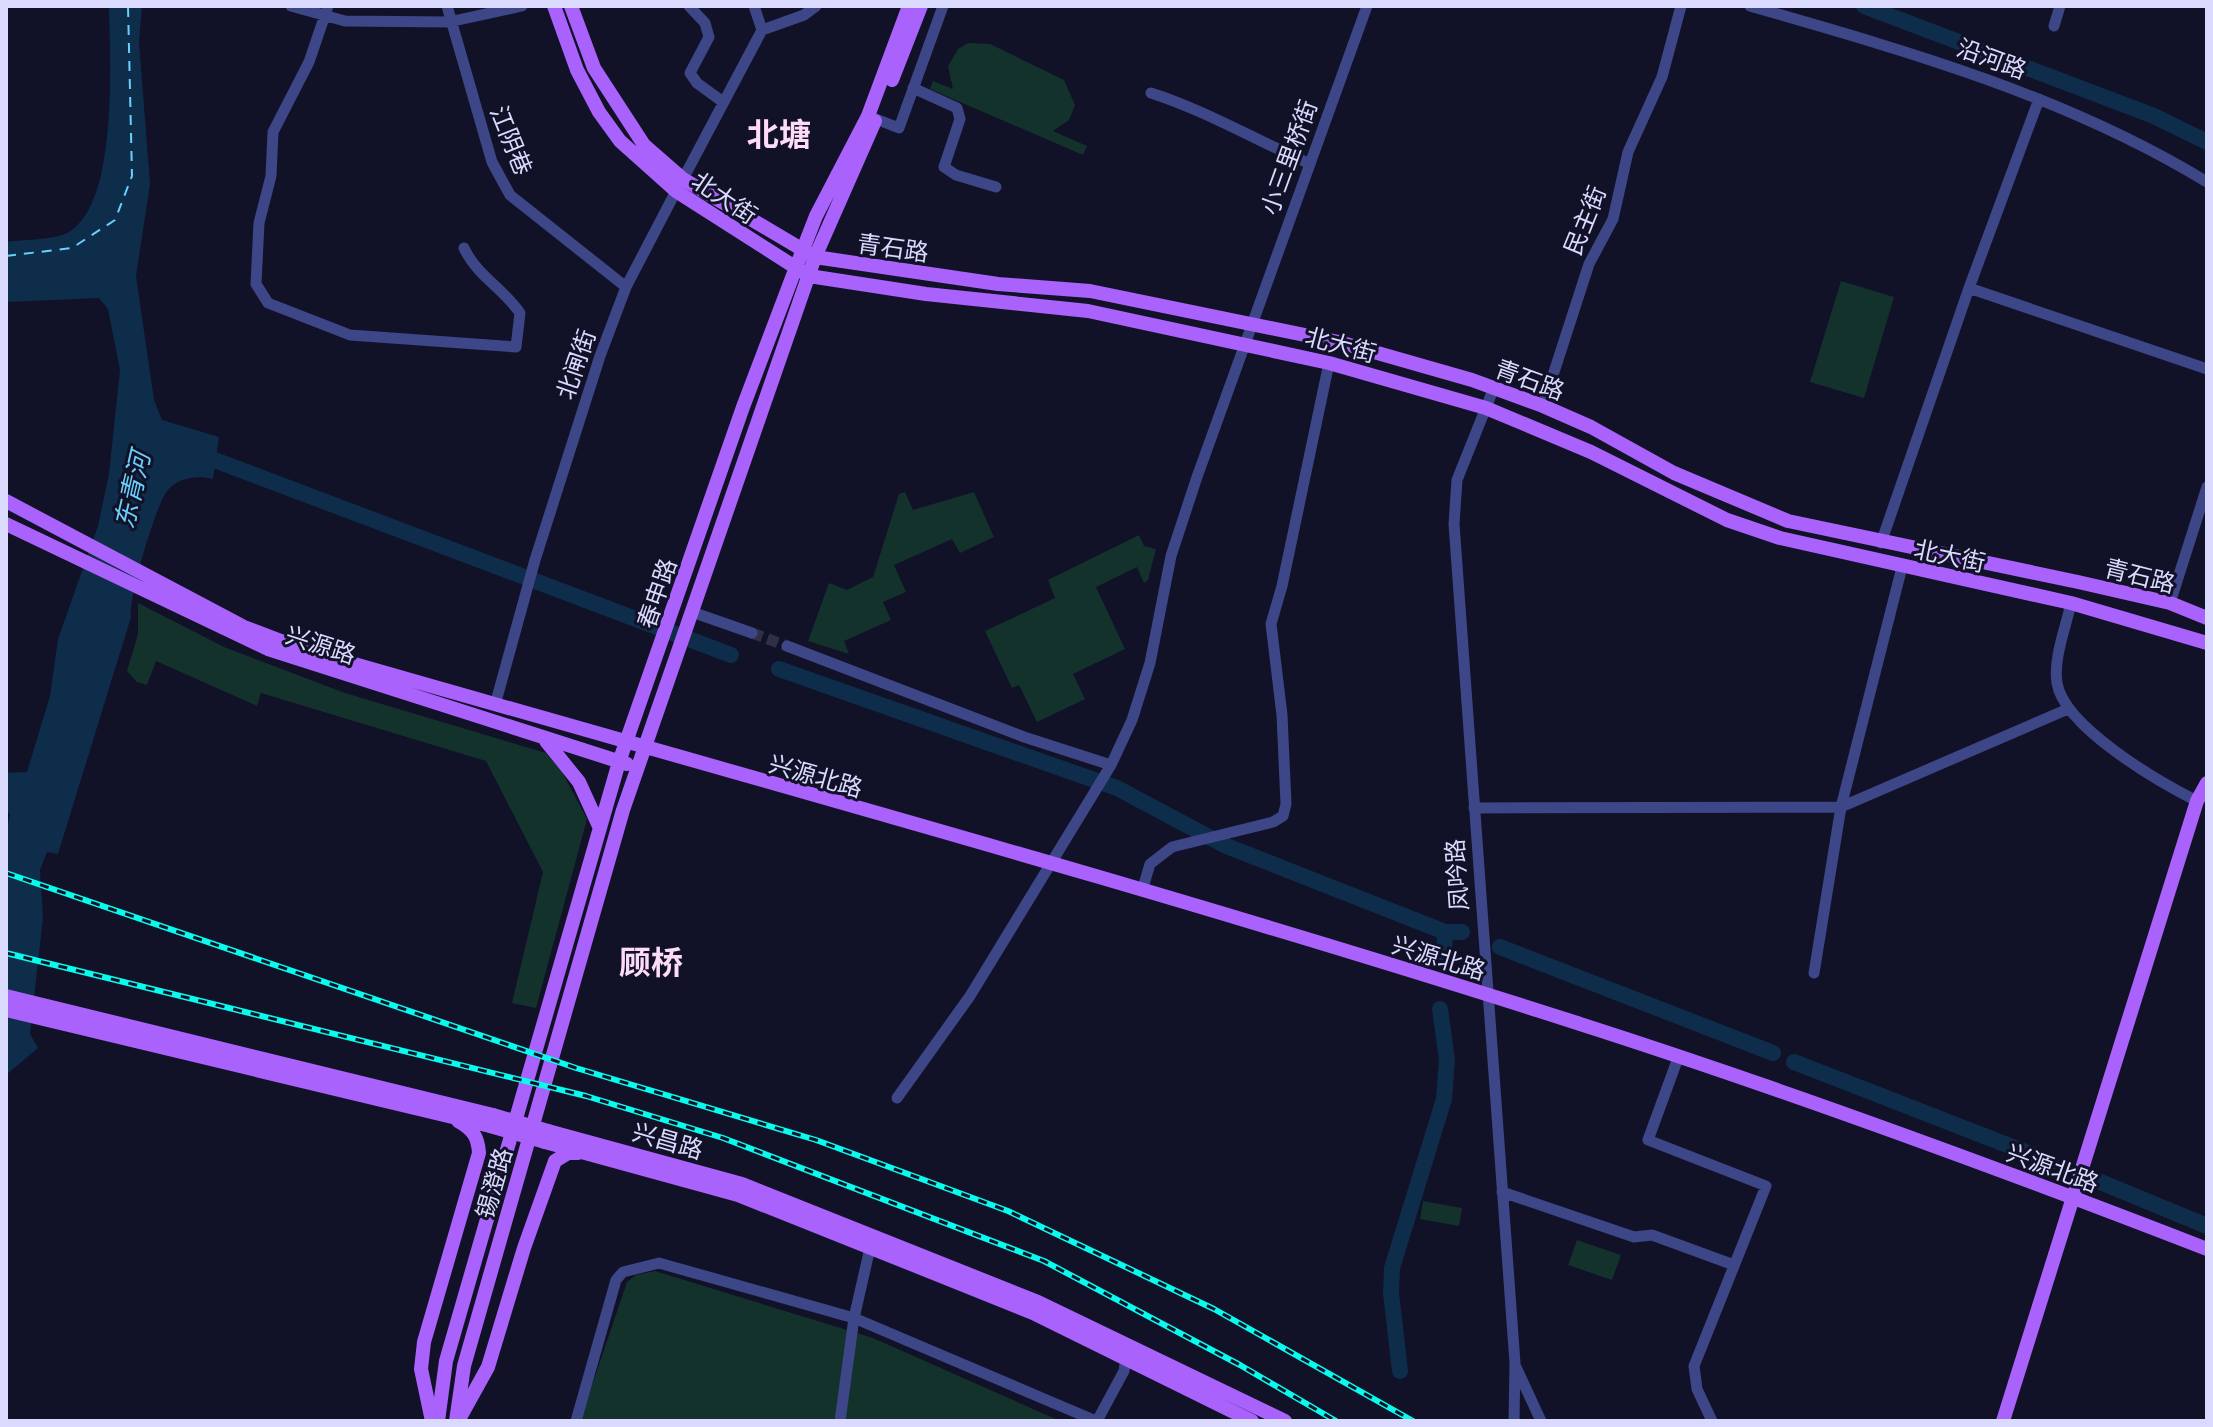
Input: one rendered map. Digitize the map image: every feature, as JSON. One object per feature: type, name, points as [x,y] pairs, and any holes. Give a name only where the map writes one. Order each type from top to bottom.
[{"type":"main road","name":"北大街","points":[[554,6],[577,70],[599,112],[620,141],[802,273],[926,294],[1088,311],[1329,363],[1486,408],[1591,452],[1727,520],[1780,538],[2071,603],[2207,643]]},
{"type":"main road","name":"北大街","points":[[571,6],[594,68],[618,110],[679,185],[809,255]]},
{"type":"main road","name":"春申路","points":[[809,255],[816,216],[868,116],[909,6]]},
{"type":"main road","name":"春申路","points":[[492,1211],[599,826],[743,407],[809,255],[876,119],[921,6]]},
{"type":"main road","name":"青石路","points":[[809,255],[998,284],[1090,291],[1339,342],[1472,380],[1543,406],[1591,427],[1674,473],[1788,521],[2170,603],[2207,618]]},
{"type":"main road","name":"春申路","points":[[580,959],[638,767],[802,273]]},
{"type":"main road","points":[[6,501],[65,531],[157,588]]},
{"type":"main road","name":"兴源路","points":[[6,524],[302,649],[644,750]]},
{"type":"main road","name":"兴源路","points":[[157,588],[268,649],[638,767]]},
{"type":"main road","points":[[543,738],[579,782],[599,826]]},
{"type":"main road","name":"兴源北路","points":[[644,750],[1050,864],[1487,995],[1678,1058],[2072,1197],[2207,1249]]},
{"type":"main road","points":[[2003,1421],[2197,801],[2207,783]]},
{"type":"main road","name":"锡澄路","points":[[457,1421],[464,1366],[580,959]]},
{"type":"main road","name":"兴昌路","points":[[6,996],[80,1019],[447,1115],[492,1120]]},
{"type":"main road","name":"兴昌路","points":[[6,1010],[80,1019],[742,1184],[1038,1302],[1285,1421]]},
{"type":"main road","points":[[435,1421],[421,1369],[424,1342],[479,1153],[478,1139],[468,1126],[447,1115]]},
{"type":"main road","name":"兴昌路","points":[[547,1136],[588,1153],[738,1195],[1033,1313],[1200,1392],[1252,1421]]},
{"type":"main road","points":[[457,1421],[488,1367],[524,1248],[555,1161],[568,1153],[588,1153]]},
{"type":"main road","name":"锡澄路","points":[[435,1421],[446,1361],[492,1211]]},
{"type":"main road","points":[[1200,1392],[1229,1421]]},
{"type":"street","points":[[291,6],[327,11],[345,21],[449,22],[522,6]]},
{"type":"street","name":"江阴巷","points":[[447,6],[449,22],[492,162],[510,195],[626,287]]},
{"type":"street","points":[[689,6],[705,23],[709,37],[705,51],[690,73],[697,83],[723,102]]},
{"type":"street","points":[[754,6],[762,30],[804,15],[816,6]]},
{"type":"street","points":[[876,119],[899,128],[943,6]]},
{"type":"street","name":"小三里桥街","points":[[897,1098],[970,996],[1109,769],[1132,720],[1150,663],[1171,556],[1308,163],[1367,6]]},
{"type":"street","name":"民主街","points":[[1543,406],[1589,264],[1616,210],[1628,152],[1662,77],[1681,6]]},
{"type":"street","name":"沿河路","points":[[1750,6],[1953,66],[2039,99],[2147,146],[2207,182]]},
{"type":"street","points":[[2054,26],[2060,6]]},
{"type":"street","points":[[327,11],[309,62],[273,132],[271,176],[259,223],[256,284],[268,303],[350,335],[516,347],[520,313],[508,295],[473,268],[464,248]]},
{"type":"street","name":"北闸街","points":[[495,705],[535,560],[626,287],[762,30]]},
{"type":"street","points":[[913,88],[957,108],[960,119],[944,167],[956,175],[996,187]]},
{"type":"street","points":[[1151,93],[1184,104],[1201,115],[1308,163]]},
{"type":"street","points":[[1881,543],[1969,288],[2039,99]]},
{"type":"street","points":[[1969,288],[2207,369]]},
{"type":"street","points":[[1142,891],[1150,864],[1158,855],[1190,842],[1273,822],[1283,816],[1286,804],[1282,715],[1271,624],[1282,586],[1329,363]]},
{"type":"street","name":"凤吟路","points":[[1493,390],[1457,480],[1454,524],[1515,1363]]},
{"type":"street","points":[[2170,603],[2207,487]]},
{"type":"street","points":[[1814,973],[1841,807],[1902,567]]},
{"type":"street","points":[[2071,603],[2057,683],[2068,709],[2084,726],[2171,788],[2197,801]]},
{"type":"street","points":[[689,620],[752,633]]},
{"type":"street","points":[[787,646],[1109,769]]},
{"type":"street","points":[[1474,808],[1841,807],[2068,709]]},
{"type":"street","points":[[1678,1058],[1648,1140],[1766,1186],[1694,1366],[1697,1389],[1712,1421]]},
{"type":"street","points":[[1502,1192],[1634,1237],[1652,1235],[1734,1265]]},
{"type":"street","points":[[840,1421],[854,1318],[870,1248]]},
{"type":"street","points":[[576,1421],[616,1280],[638,1266],[659,1263],[854,1318],[1097,1421],[1124,1371],[1126,1357]]},
{"type":"street","points":[[1514,1421],[1515,1363]]},
{"type":"street","points":[[1515,1363],[1541,1421]]},
{"type":"green space","points":[[968,43],[990,44],[1064,80],[1075,105],[1069,120],[1053,131],[1087,146],[1083,155],[930,89],[933,81],[953,89],[948,66],[958,49]]},
{"type":"green space","points":[[1841,281],[1894,297],[1864,398],[1810,382]]},
{"type":"green space","points":[[905,492],[913,510],[974,492],[994,537],[960,553],[952,539],[894,565],[906,592],[883,602],[891,620],[844,641],[849,654],[808,641],[829,583],[847,590],[873,577],[899,494]]},
{"type":"green space","points":[[1139,535],[1144,546],[1156,549],[1148,580],[1144,583],[1137,567],[1096,587],[1125,649],[1073,674],[1085,699],[1037,722],[1019,685],[1012,688],[985,631],[1055,598],[1048,580]]},
{"type":"green space","points":[[138,603],[224,647],[345,693],[546,753],[562,772],[587,819],[536,1008],[512,1003],[543,872],[486,761],[261,693],[257,706],[156,661],[147,685],[137,682],[127,671],[138,634]]},
{"type":"green space","points":[[1423,1201],[1462,1208],[1459,1226],[1420,1219]]},
{"type":"green space","points":[[1577,1240],[1621,1255],[1612,1280],[1568,1265]]},
{"type":"green space","points":[[655,1271],[873,1338],[1060,1421],[580,1421],[627,1282],[636,1275]]},
{"type":"water","name":"东青河","points":[[109,6],[142,6],[139,42],[150,184],[136,276],[154,400],[162,420],[219,437],[213,479],[188,478],[172,486],[162,501],[150,533],[138,573],[131,617],[58,854],[47,852],[40,870],[43,917],[30,1034],[38,1048],[6,1075],[6,835],[10,814],[6,810],[6,773],[27,772],[50,696],[58,639],[98,526],[109,474],[120,370],[108,309],[99,298],[6,302],[6,242],[66,234],[87,213],[97,189],[108,126]]},
{"type":"waterway","points":[[1864,6],[2154,116],[2207,142]]},
{"type":"waterway","points":[[196,453],[731,655]]},
{"type":"waterway","points":[[779,669],[1117,788],[1224,845],[1445,932],[1462,932]]},
{"type":"waterway","points":[[1444,955],[1445,932]]},
{"type":"waterway","points":[[1500,947],[1773,1053]]},
{"type":"waterway","points":[[1400,1371],[1391,1293],[1392,1268],[1444,1099],[1447,1060],[1440,1009]]},
{"type":"waterway","points":[[1794,1062],[2051,1162]]},
{"type":"waterway","points":[[2098,1181],[2207,1226]]},
{"type":"ferry route","points":[[6,256],[72,248],[115,220],[132,176],[128,6]]},
{"type":"tunnel","points":[[752,633],[787,646]]},
{"type":"railway","points":[[6,873],[576,1068],[816,1140],[1008,1211],[1214,1309],[1413,1421]]},
{"type":"railway","points":[[6,953],[586,1096],[723,1138],[1044,1261],[1240,1365],[1336,1421]]},
{"type":"district","name":"北塘","points":[[779,133]]},
{"type":"district","name":"顾桥","points":[[651,961]]}]
